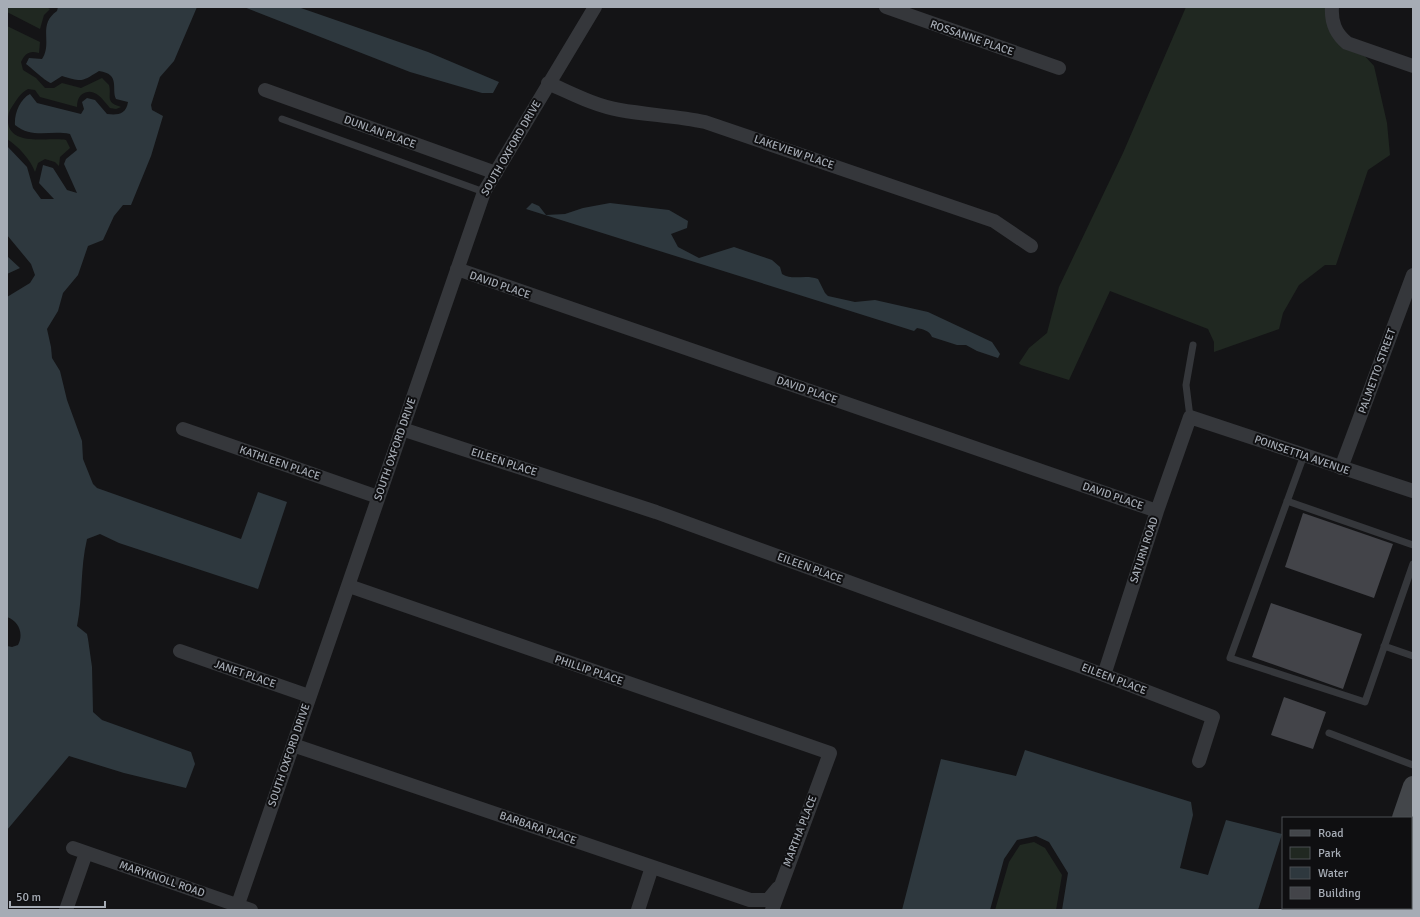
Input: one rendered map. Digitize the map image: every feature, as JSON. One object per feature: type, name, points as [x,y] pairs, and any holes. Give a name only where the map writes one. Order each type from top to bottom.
[{"type":"main road","points":[[1402,817],[1413,786]]},
{"type":"street","name":"SOUTH OXFORD DRIVE","points":[[236,907],[309,696],[349,586],[378,497],[484,192],[595,7]]},
{"type":"street","name":"ROSSANNE PLACE","points":[[886,7],[1059,68]]},
{"type":"street","points":[[1332,7],[1333,25],[1341,38],[1348,43],[1413,66]]},
{"type":"street","name":"LAKEVIEW PLACE","points":[[548,84],[602,106],[620,110],[681,117],[705,122],[994,221],[1031,246]]},
{"type":"street","name":"DUNLAN PLACE","points":[[265,90],[496,173]]},
{"type":"street","name":"DAVID PLACE","points":[[457,269],[1157,511]]},
{"type":"street","name":"PALMETTO STREET","points":[[1341,468],[1413,275]]},
{"type":"street","name":"SATURN ROAD","points":[[1104,675],[1157,511],[1188,422]]},
{"type":"street","name":"POINSETTIA AVENUE","points":[[1188,422],[1304,455],[1413,491]]},
{"type":"street","name":"KATHLEEN PLACE","points":[[183,429],[378,497]]},
{"type":"street","name":"EILEEN PLACE","points":[[402,429],[656,512],[1104,675],[1214,717],[1199,761]]},
{"type":"street","name":"PHILLIP PLACE","points":[[349,586],[830,753]]},
{"type":"street","name":"JANET PLACE","points":[[180,651],[309,696]]},
{"type":"street","name":"BARBARA PLACE","points":[[293,745],[750,900],[768,900],[779,887]]},
{"type":"street","name":"MARTHA PLACE","points":[[772,910],[779,887],[830,753]]},
{"type":"street","name":"MARYKNOLL ROAD","points":[[66,910],[80,850],[236,907],[252,910]]},
{"type":"street","points":[[638,910],[652,867]]},
{"type":"lane","points":[[282,119],[484,192]]},
{"type":"lane","points":[[1188,422],[1186,385],[1193,345]]},
{"type":"lane","points":[[1304,455],[1230,658],[1365,702],[1413,564]]},
{"type":"lane","points":[[1287,501],[1413,545]]},
{"type":"lane","points":[[1384,646],[1413,656]]},
{"type":"lane","points":[[1329,733],[1413,765]]},
{"type":"green space","points":[[7,7],[46,7],[50,9],[44,15],[40,29],[7,12]]},
{"type":"green space","points":[[1186,7],[1331,7],[1327,19],[1351,41],[1374,66],[1387,123],[1390,155],[1368,170],[1336,265],[1325,265],[1299,285],[1283,313],[1279,329],[1214,352],[1214,342],[1208,329],[1110,291],[1069,380],[1021,365],[1019,363],[1029,348],[1047,333],[1059,287],[1123,153]]},
{"type":"green space","points":[[7,26],[40,42],[39,53],[28,53],[24,56],[21,62],[23,70],[36,78],[45,88],[54,88],[62,83],[81,88],[102,78],[109,85],[110,99],[112,103],[121,107],[116,109],[110,108],[98,95],[90,92],[86,92],[80,96],[77,107],[40,97],[35,90],[28,89],[23,93],[10,110],[8,122],[10,130],[23,138],[66,140],[70,148],[60,157],[59,166],[55,162],[45,159],[38,163],[35,172],[24,154],[7,139]]},
{"type":"green space","points":[[1034,842],[1045,848],[1062,875],[1056,910],[995,910],[1009,862],[1020,845]]},
{"type":"water","points":[[58,7],[197,7],[174,61],[160,77],[151,105],[152,110],[163,116],[151,156],[131,205],[123,205],[114,216],[103,240],[88,246],[78,275],[63,293],[58,311],[47,329],[52,358],[60,371],[67,400],[82,441],[83,459],[93,484],[97,488],[241,539],[258,492],[287,502],[258,589],[119,543],[100,534],[87,539],[83,561],[77,626],[87,634],[88,639],[92,667],[93,712],[102,720],[191,752],[195,764],[186,788],[124,773],[69,756],[7,830],[7,646],[12,647],[18,645],[20,641],[20,632],[15,622],[7,617],[7,297],[30,283],[35,275],[31,264],[7,235],[7,146],[27,167],[33,188],[41,199],[54,199],[39,183],[43,165],[53,168],[67,190],[77,193],[64,164],[66,159],[77,150],[70,134],[28,132],[15,125],[17,112],[23,99],[30,94],[37,103],[81,114],[84,109],[82,102],[87,98],[95,100],[107,114],[123,112],[128,102],[116,99],[113,79],[106,73],[99,71],[82,80],[62,76],[51,83],[26,64],[29,58],[42,59],[46,47],[46,28],[51,16],[57,11]]},
{"type":"water","points":[[244,7],[298,7],[428,52],[499,82],[493,93],[482,93],[410,72]]},
{"type":"water","points":[[532,203],[539,206],[546,215],[565,214],[583,208],[610,203],[669,210],[688,221],[687,228],[671,234],[678,247],[699,258],[734,247],[772,260],[780,267],[782,274],[786,276],[818,279],[828,296],[855,302],[875,300],[928,312],[992,342],[1000,354],[998,358],[977,351],[966,345],[957,345],[932,337],[928,332],[922,329],[917,328],[914,331],[526,209]]},
{"type":"water","points":[[7,256],[20,268],[7,274]]},
{"type":"water","points":[[1025,750],[1191,802],[1193,815],[1180,868],[1208,875],[1226,820],[1282,834],[1258,910],[1062,910],[1068,873],[1049,842],[1036,836],[1017,840],[1004,859],[990,910],[902,910],[941,759],[1016,776]]},
{"type":"building","points":[[1303,513],[1393,544],[1374,598],[1285,567]]},
{"type":"building","points":[[1271,603],[1362,634],[1343,689],[1252,657]]},
{"type":"building","points":[[1284,697],[1326,712],[1313,749],[1271,735]]}]
